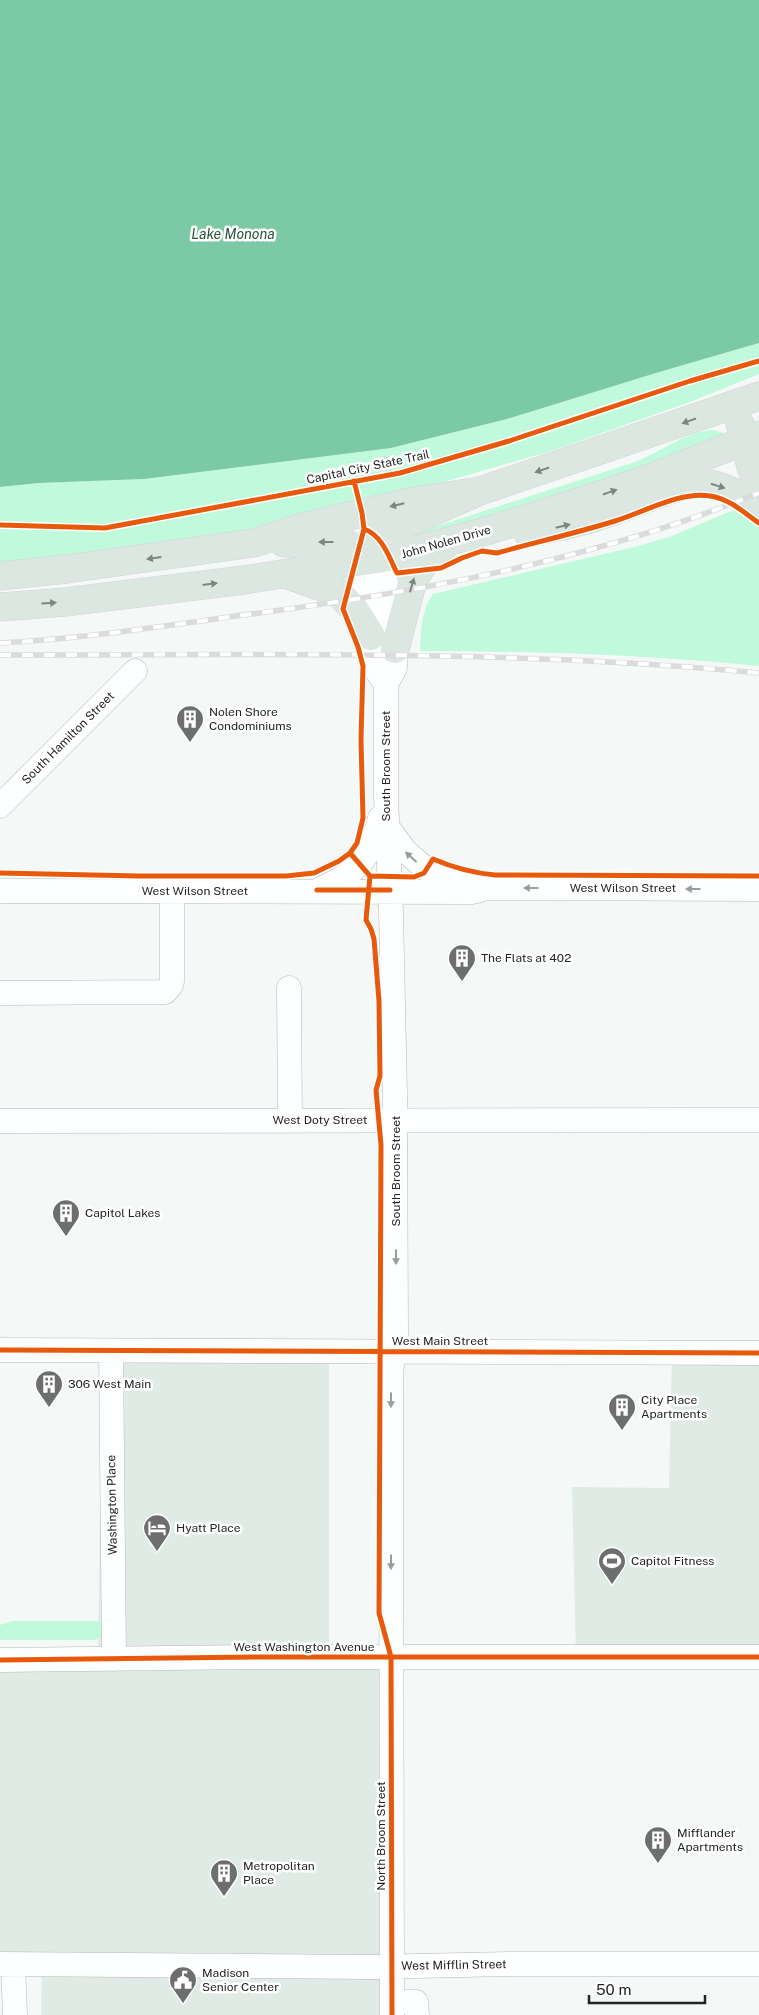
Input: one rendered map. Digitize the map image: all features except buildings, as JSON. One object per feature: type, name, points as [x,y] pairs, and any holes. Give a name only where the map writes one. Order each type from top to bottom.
[{"type":"main road","points":[[0,576],[68,570],[254,543],[344,542],[370,560],[379,540],[387,532],[480,491],[747,401],[754,436],[751,467],[759,485]]},
{"type":"main road","name":"John Nolen Drive","points":[[0,606],[65,602],[286,574],[389,557],[480,533],[653,477],[754,436]]},
{"type":"main road","points":[[480,533],[504,536],[561,527],[610,513],[681,487],[700,483],[712,484],[759,505]]},
{"type":"main road","points":[[254,543],[299,528],[400,504],[480,491]]},
{"type":"main road","points":[[395,649],[413,580],[427,559],[448,542]]},
{"type":"main road","points":[[286,574],[339,593],[354,609],[371,636]]},
{"type":"street","points":[[370,560],[365,571],[364,580],[374,667],[386,684]]},
{"type":"street","name":"South Broom Street","points":[[370,560],[385,575],[395,649],[395,668],[386,684],[386,825],[390,890],[395,1120],[396,1334],[391,1373],[391,1657]]},
{"type":"street","name":"South Hamilton Street","points":[[0,806],[136,671]]},
{"type":"street","points":[[317,890],[350,874],[364,860],[372,846],[386,797]]},
{"type":"street","points":[[386,825],[404,851],[426,869],[440,876],[487,888]]},
{"type":"street","name":"West Wilson Street","points":[[0,891],[390,890],[472,892],[487,888],[759,889]]},
{"type":"street","points":[[1,993],[165,992],[171,986],[172,981],[172,891]]},
{"type":"street","points":[[289,988],[290,1120]]},
{"type":"street","name":"West Doty Street","points":[[0,1121],[759,1120]]},
{"type":"street","name":"West Main Street","points":[[0,1350],[759,1354]]},
{"type":"street","name":"Washington Place","points":[[111,1351],[114,1659]]},
{"type":"street","name":"West Washington Avenue","points":[[0,1660],[391,1657],[759,1658]]},
{"type":"street","name":"North Broom Street","points":[[391,1657],[392,2008]]},
{"type":"street","points":[[7,1964],[15,2015]]},
{"type":"street","name":"West Mifflin Street","points":[[7,1964],[391,1966],[759,1964]]},
{"type":"street","points":[[392,2008],[416,2002],[417,2015]]},
{"type":"shaded area","points":[[759,343],[759,374],[690,402],[551,451],[409,492],[261,529],[0,565],[0,487],[39,483],[144,479],[391,448],[507,419]]},
{"type":"shaded area","points":[[712,430],[724,433],[727,439],[596,487],[406,540],[405,538],[638,461],[683,438],[699,432]]},
{"type":"shaded area","points":[[743,506],[759,516],[759,666],[590,654],[420,651],[424,614],[433,594],[638,546],[672,536]]},
{"type":"shaded area","points":[[102,1351],[329,1351],[329,1657],[391,1657],[392,2015],[41,2015],[42,1965],[0,1964],[0,1660],[98,1659]]},
{"type":"shaded area","points":[[672,1353],[759,1353],[759,1657],[576,1657],[572,1487],[669,1488]]},
{"type":"shaded area","points":[[12,1621],[104,1622],[102,1635],[96,1640],[0,1640],[0,1625]]},
{"type":"water","name":"Lake Monona","points":[[0,0],[759,0],[759,343],[507,419],[391,448],[144,479],[39,483],[0,487]]},
{"type":"railway","points":[[0,643],[89,636],[303,607],[436,585],[567,556],[632,538],[696,517],[759,493]]},
{"type":"railway","points":[[0,655],[285,654],[475,657],[664,665],[759,673]]},
{"type":"cycle path","name":"Capital City State Trail","points":[[0,525],[105,528],[400,473],[509,441],[690,381],[759,361]]},
{"type":"cycle path","name":"Capital City State Trail","points":[[0,873],[139,876],[286,876],[314,873],[339,861],[350,853],[357,843],[363,818],[361,740],[363,666],[358,647],[343,609],[364,529],[354,481]]},
{"type":"cycle path","points":[[364,529],[376,536],[380,541],[397,573],[441,568],[482,551],[497,553],[615,521],[675,499],[699,495],[724,500],[736,506],[759,523]]},
{"type":"cycle path","points":[[350,853],[370,876],[366,920],[374,939],[379,1001],[380,1076],[376,1090],[381,1145],[379,1613],[391,1657],[392,2015]]},
{"type":"cycle path","points":[[370,876],[414,877],[424,873],[433,859],[464,870],[495,875],[759,876]]},
{"type":"cycle path","points":[[317,890],[390,890]]},
{"type":"cycle path","points":[[0,1350],[759,1353]]},
{"type":"cycle path","points":[[0,1660],[263,1657],[759,1657]]},
{"type":"place","name":"Nolen Shore Condominiums","points":[[190,743]]},
{"type":"place","name":"The Flats at 402","points":[[462,982]]},
{"type":"place","name":"Capitol Lakes","points":[[66,1237]]},
{"type":"place","name":"306 West Main","points":[[49,1408]]},
{"type":"place","name":"City Place Apartments","points":[[622,1431]]},
{"type":"place","name":"Hyatt Place","points":[[157,1552]]},
{"type":"place","name":"Capitol Fitness","points":[[612,1585]]},
{"type":"place","name":"Mifflander Apartments","points":[[658,1864]]},
{"type":"place","name":"Metropolitan Place","points":[[224,1897]]},
{"type":"place","name":"Madison Senior Center","points":[[183,2004]]}]
